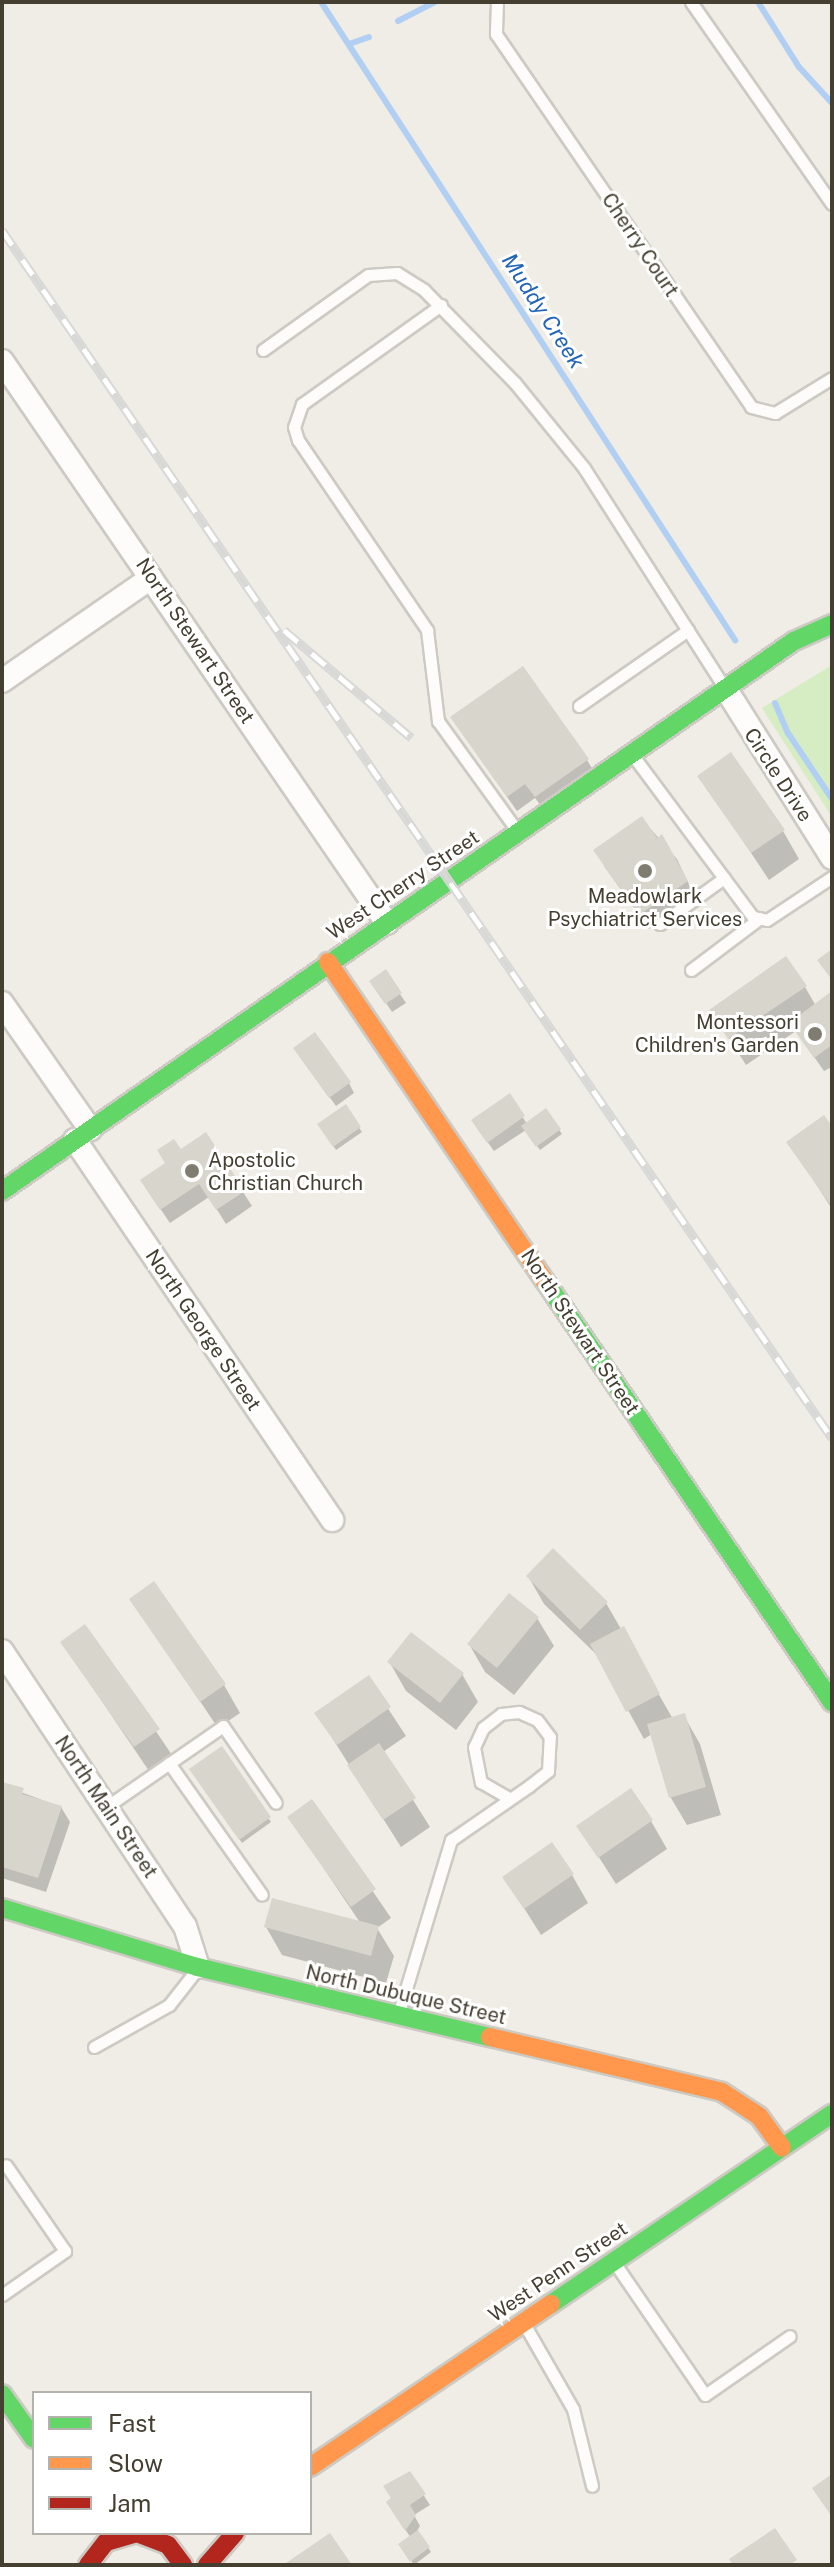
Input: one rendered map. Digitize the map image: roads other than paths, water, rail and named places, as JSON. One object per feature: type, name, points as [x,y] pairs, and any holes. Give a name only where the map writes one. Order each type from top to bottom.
[{"type":"street","name":"North Stewart Street","points":[[2,361],[387,923]]},
{"type":"street","points":[[2,681],[151,578]]},
{"type":"street","name":"West Cherry Street","points":[[2,1191],[328,962],[634,757],[794,641],[832,624]]},
{"type":"street","name":"Circle Drive","points":[[727,691],[832,858]]},
{"type":"street","name":"North Stewart Street","points":[[328,962],[832,1702]]},
{"type":"street","name":"North George Street","points":[[2,1003],[332,1520]]},
{"type":"street","name":"North Main Street","points":[[2,1651],[185,1926],[198,1967]]},
{"type":"street","name":"North Dubuque Street","points":[[2,1909],[198,1967],[722,2092],[759,2116],[782,2148]]},
{"type":"street","name":"West Penn Street","points":[[312,2466],[832,2114]]},
{"type":"street","points":[[2,2394],[32,2436]]},
{"type":"street","points":[[86,2565],[106,2542],[121,2535],[148,2535],[168,2545],[183,2565]]},
{"type":"street","points":[[207,2565],[233,2535]]},
{"type":"street","points":[[82,2537],[86,2565]]},
{"type":"lane","name":"Cherry Court","points":[[497,2],[496,34],[751,407],[775,413],[832,378]]},
{"type":"lane","points":[[691,2],[832,204]]},
{"type":"lane","points":[[263,350],[380,270],[397,273],[441,305],[584,468],[727,691]]},
{"type":"lane","points":[[441,305],[302,404],[294,427],[298,440],[427,630],[438,721],[519,834]]},
{"type":"lane","points":[[579,706],[688,630]]},
{"type":"lane","points":[[634,757],[753,917],[767,920],[832,877]]},
{"type":"lane","points":[[660,924],[724,878]]},
{"type":"lane","points":[[691,970],[760,918]]},
{"type":"lane","points":[[398,2017],[451,1840],[548,1771],[553,1755],[550,1737],[537,1720],[519,1712],[501,1714],[483,1728],[474,1747],[481,1782],[509,1798]]},
{"type":"lane","points":[[106,1807],[223,1726],[276,1803]]},
{"type":"lane","points":[[169,1763],[262,1895]]},
{"type":"lane","points":[[94,2047],[169,2005],[198,1967]]},
{"type":"lane","points":[[2,2295],[65,2251],[6,2165]]},
{"type":"lane","points":[[613,2261],[705,2395],[790,2336]]},
{"type":"lane","points":[[523,2322],[573,2409],[592,2486]]},
{"type":"waterway","name":"Muddy Creek","points":[[321,2],[735,640]]},
{"type":"waterway","points":[[398,21],[435,2]]},
{"type":"waterway","points":[[758,2],[799,67],[832,103]]},
{"type":"waterway","points":[[349,44],[369,37]]},
{"type":"waterway","name":"Muddy Creek","points":[[775,703],[788,733],[832,799]]},
{"type":"railway","points":[[2,230],[832,1438]]},
{"type":"railway","points":[[284,630],[412,738]]},
{"type":"place","name":"Meadowlark Psychiatrict Services","points":[[645,871]]},
{"type":"place","name":"Montessori Children's Garden","points":[[815,1034]]},
{"type":"place","name":"Apostolic Christian Church","points":[[192,1171]]}]
